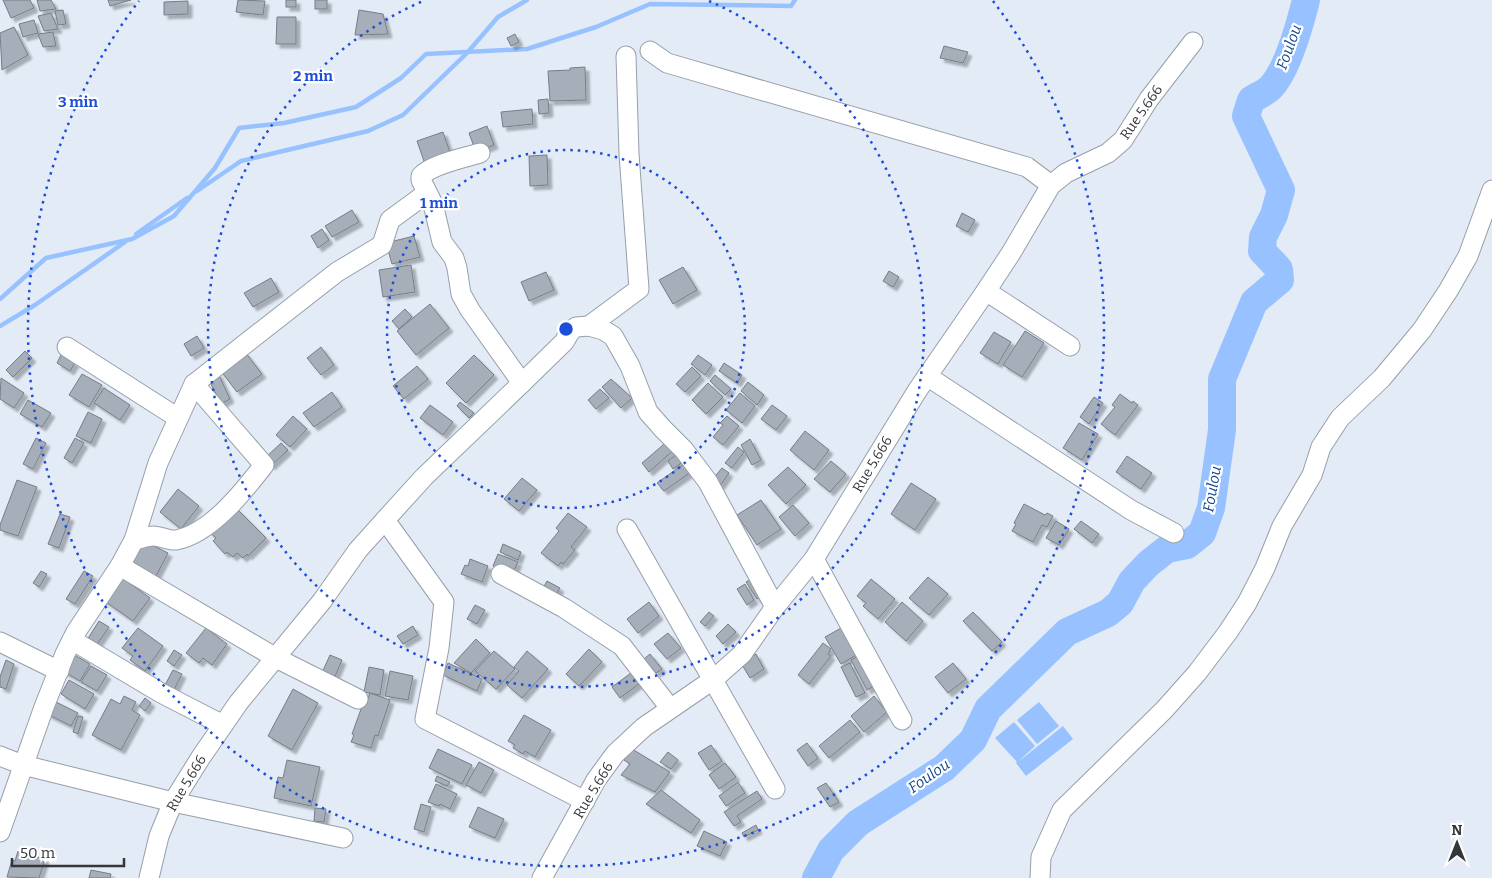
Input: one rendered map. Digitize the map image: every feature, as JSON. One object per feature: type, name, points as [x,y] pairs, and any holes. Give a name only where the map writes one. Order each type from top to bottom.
[{"type":"street","name":"Rue 5.666","points":[[542,878],[596,780],[615,754],[644,727],[714,679],[742,654],[775,607],[814,559],[927,376],[1011,253],[1051,185],[1066,173],[1108,153],[1123,140],[1149,99],[1193,42]]},
{"type":"street","points":[[650,51],[667,63],[1027,167],[1051,185]]},
{"type":"street","name":"Rue 5.666","points":[[149,878],[159,836],[173,802],[239,702],[322,601],[358,550],[424,477],[564,342],[570,332],[576,327],[589,326],[639,289],[629,154],[626,56]]},
{"type":"street","points":[[480,153],[424,172],[421,180],[436,215],[442,242],[454,258],[461,294],[470,310],[522,383]]},
{"type":"street","points":[[1040,878],[1041,857],[1062,810],[1164,710],[1197,673],[1228,632],[1247,603],[1265,568],[1282,526],[1312,475],[1321,447],[1340,418],[1382,378],[1422,330],[1448,291],[1468,256],[1492,190]]},
{"type":"street","points":[[0,832],[58,671],[72,640],[120,566],[134,540],[158,463],[194,384],[337,272],[382,245],[390,220],[427,192]]},
{"type":"street","points":[[986,291],[1070,346]]},
{"type":"street","points":[[589,326],[603,330],[613,336],[630,366],[648,412],[684,450],[708,482],[775,607]]},
{"type":"street","points":[[68,347],[178,418]]},
{"type":"street","points":[[927,376],[1132,510],[1174,533]]},
{"type":"street","points":[[134,540],[154,536],[174,540],[188,536],[204,527],[231,505],[264,465],[194,384]]},
{"type":"street","points":[[385,520],[444,602],[439,648],[425,719],[585,801]]},
{"type":"street","points":[[627,529],[775,789]]},
{"type":"street","points":[[814,559],[902,720]]},
{"type":"street","points":[[120,566],[276,658],[358,699]]},
{"type":"street","points":[[501,574],[564,608],[622,646],[670,708]]},
{"type":"street","points":[[72,640],[161,692],[223,725]]},
{"type":"street","points":[[0,642],[58,671]]},
{"type":"street","points":[[0,756],[24,765],[173,802],[343,838]]},
{"type":"water","points":[[1039,702],[1059,726],[1037,744],[1017,720]]},
{"type":"water","points":[[1014,722],[1035,746],[1018,762],[1063,726],[1073,739],[1026,776],[1017,762],[995,738]]},
{"type":"building","points":[[3,0],[30,0],[34,8],[11,18]]},
{"type":"building","points":[[37,0],[51,0],[56,9],[40,11]]},
{"type":"building","points":[[108,0],[131,0],[110,6]]},
{"type":"building","points":[[238,0],[265,1],[263,15],[236,12]]},
{"type":"building","points":[[286,0],[296,0],[296,7],[286,7]]},
{"type":"building","points":[[315,0],[327,0],[327,9],[315,9]]},
{"type":"building","points":[[188,1],[188,14],[164,15],[164,2]]},
{"type":"building","points":[[63,10],[66,24],[58,25],[55,11]]},
{"type":"building","points":[[359,10],[383,14],[388,34],[355,35]]},
{"type":"building","points":[[51,13],[58,29],[44,31],[38,16]]},
{"type":"building","points":[[277,17],[296,17],[296,44],[276,44]]},
{"type":"building","points":[[34,20],[38,33],[23,37],[19,24]]},
{"type":"building","points":[[14,27],[28,55],[2,70],[0,33]]},
{"type":"building","points":[[53,32],[56,46],[43,47],[38,34]]},
{"type":"building","points":[[515,34],[519,42],[511,46],[507,38]]},
{"type":"building","points":[[944,46],[968,52],[963,63],[940,58]]},
{"type":"building","points":[[585,67],[586,100],[550,101],[548,71]]},
{"type":"building","points":[[548,99],[549,113],[539,114],[538,100]]},
{"type":"building","points":[[532,109],[533,124],[503,127],[501,112]]},
{"type":"building","points":[[487,126],[494,145],[476,152],[469,133]]},
{"type":"building","points":[[443,132],[452,158],[426,167],[417,141]]},
{"type":"building","points":[[547,155],[548,185],[530,186],[529,156]]},
{"type":"building","points":[[352,210],[359,222],[332,237],[325,226]]},
{"type":"building","points":[[962,213],[975,220],[968,232],[956,226]]},
{"type":"building","points":[[322,229],[329,240],[318,248],[311,236]]},
{"type":"building","points":[[414,236],[420,257],[392,264],[386,243]]},
{"type":"building","points":[[411,265],[415,292],[383,297],[379,270]]},
{"type":"building","points":[[683,267],[697,290],[673,304],[659,280]]},
{"type":"building","points":[[889,271],[899,277],[893,287],[883,281]]},
{"type":"building","points":[[546,272],[554,290],[529,301],[521,282]]},
{"type":"building","points":[[271,278],[279,292],[253,307],[244,293]]},
{"type":"building","points":[[430,304],[449,328],[416,355],[397,331]]},
{"type":"building","points":[[405,309],[412,317],[399,329],[392,321]]},
{"type":"building","points":[[1025,331],[1044,343],[1022,377],[1003,365]]},
{"type":"building","points":[[994,332],[1011,342],[998,364],[980,353]]},
{"type":"building","points":[[197,336],[204,348],[191,356],[184,344]]},
{"type":"building","points":[[321,347],[334,365],[321,375],[307,358]]},
{"type":"building","points":[[25,351],[32,358],[13,377],[6,370]]},
{"type":"building","points":[[245,352],[262,374],[237,392],[220,370]]},
{"type":"building","points":[[61,355],[75,363],[70,371],[57,363]]},
{"type":"building","points":[[474,355],[494,375],[466,403],[446,383]]},
{"type":"building","points":[[698,355],[712,365],[705,375],[691,364]]},
{"type":"building","points":[[724,363],[742,375],[737,383],[719,371]]},
{"type":"building","points":[[417,366],[428,379],[404,399],[393,386]]},
{"type":"building","points":[[692,367],[701,376],[685,392],[676,384]]},
{"type":"building","points":[[218,373],[230,399],[221,404],[208,378]]},
{"type":"building","points":[[82,374],[102,385],[89,407],[69,395]]},
{"type":"building","points":[[715,375],[731,389],[725,395],[710,381]]},
{"type":"building","points":[[1,378],[24,393],[14,408],[0,399]]},
{"type":"building","points":[[611,379],[632,398],[621,408],[602,387]]},
{"type":"building","points":[[748,382],[764,395],[757,405],[741,391]]},
{"type":"building","points":[[708,383],[723,397],[706,414],[692,400]]},
{"type":"building","points":[[104,388],[130,405],[120,420],[94,403]]},
{"type":"building","points":[[600,389],[609,398],[596,409],[588,400]]},
{"type":"building","points":[[332,392],[342,407],[314,427],[303,413]]},
{"type":"building","points":[[740,393],[755,406],[742,423],[726,410]]},
{"type":"building","points":[[1120,394],[1138,405],[1115,435],[1101,424],[1115,407],[1112,405]]},
{"type":"building","points":[[1094,397],[1103,403],[1089,424],[1080,417]]},
{"type":"building","points":[[28,400],[51,413],[42,427],[20,414]]},
{"type":"building","points":[[460,402],[474,413],[469,418],[457,406]]},
{"type":"building","points":[[430,405],[453,422],[443,435],[420,418]]},
{"type":"building","points":[[772,405],[787,416],[776,430],[761,419]]},
{"type":"building","points":[[88,412],[102,419],[91,443],[76,436]]},
{"type":"building","points":[[293,416],[307,429],[290,447],[276,435]]},
{"type":"building","points":[[727,416],[739,426],[723,445],[713,437],[723,425],[720,423]]},
{"type":"building","points":[[1079,423],[1098,434],[1082,460],[1063,448]]},
{"type":"building","points":[[805,431],[829,450],[814,470],[790,450]]},
{"type":"building","points":[[36,438],[46,443],[33,469],[23,464]]},
{"type":"building","points":[[75,438],[84,443],[72,463],[64,458]]},
{"type":"building","points":[[670,439],[677,447],[649,472],[642,463]]},
{"type":"building","points":[[750,439],[761,460],[752,465],[741,445]]},
{"type":"building","points":[[281,443],[288,450],[271,466],[264,459]]},
{"type":"building","points":[[738,447],[744,452],[732,468],[725,463]]},
{"type":"building","points":[[678,453],[684,461],[673,469],[668,461]]},
{"type":"building","points":[[1127,456],[1152,473],[1141,489],[1116,472]]},
{"type":"building","points":[[831,461],[846,474],[830,492],[814,479]]},
{"type":"building","points":[[684,464],[691,472],[664,491],[657,483]]},
{"type":"building","points":[[788,467],[806,485],[786,504],[768,485]]},
{"type":"building","points":[[722,468],[729,473],[720,486],[712,480]]},
{"type":"building","points":[[522,478],[537,490],[519,511],[504,499]]},
{"type":"building","points":[[17,480],[37,487],[18,536],[0,530],[0,525]]},
{"type":"building","points":[[911,483],[936,499],[915,530],[891,514]]},
{"type":"building","points":[[178,489],[199,506],[181,529],[160,512]]},
{"type":"building","points":[[761,500],[781,529],[757,545],[737,515]]},
{"type":"building","points":[[1024,504],[1045,515],[1047,513],[1053,516],[1047,527],[1042,525],[1033,542],[1012,531]]},
{"type":"building","points":[[793,505],[809,523],[795,536],[779,517]]},
{"type":"building","points":[[235,507],[266,538],[248,556],[247,554],[243,558],[237,553],[233,557],[227,552],[225,554],[213,541],[216,538],[209,532]]},
{"type":"building","points":[[568,513],[587,527],[571,547],[575,550],[563,564],[561,562],[558,566],[541,553],[559,531],[556,528]]},
{"type":"building","points":[[60,514],[70,517],[59,548],[48,544]]},
{"type":"building","points":[[1056,521],[1069,529],[1059,545],[1046,538]]},
{"type":"building","points":[[1081,521],[1099,534],[1092,543],[1074,529]]},
{"type":"building","points":[[142,540],[168,553],[153,582],[127,568]]},
{"type":"building","points":[[503,544],[521,552],[518,560],[500,552]]},
{"type":"building","points":[[498,554],[518,562],[513,573],[493,566]]},
{"type":"building","points":[[470,559],[488,566],[482,582],[461,574],[465,565],[468,566]]},
{"type":"building","points":[[41,571],[47,574],[39,587],[33,583]]},
{"type":"building","points":[[84,571],[93,576],[75,604],[66,599]]},
{"type":"building","points":[[120,576],[150,598],[133,621],[103,600]]},
{"type":"building","points":[[928,577],[948,594],[929,615],[909,598]]},
{"type":"building","points":[[752,579],[763,595],[757,599],[746,582]]},
{"type":"building","points":[[871,579],[895,599],[878,619],[863,606],[866,603],[857,596]]},
{"type":"building","points":[[547,581],[560,588],[555,597],[542,590]]},
{"type":"building","points":[[745,584],[754,600],[747,605],[737,589]]},
{"type":"building","points":[[649,602],[659,616],[638,633],[627,619]]},
{"type":"building","points":[[902,602],[923,621],[906,641],[885,622]]},
{"type":"building","points":[[475,605],[485,610],[477,624],[467,619]]},
{"type":"building","points":[[709,612],[714,616],[705,626],[700,622]]},
{"type":"building","points":[[973,612],[1002,642],[992,651],[963,621]]},
{"type":"building","points":[[99,621],[109,627],[96,646],[87,640]]},
{"type":"building","points":[[728,624],[736,632],[723,644],[716,636]]},
{"type":"building","points":[[413,626],[418,635],[403,644],[397,636]]},
{"type":"building","points":[[843,627],[858,654],[841,664],[825,637]]},
{"type":"building","points":[[138,628],[163,646],[145,671],[130,660],[133,656],[122,648]]},
{"type":"building","points":[[206,628],[227,644],[212,665],[203,658],[199,663],[186,653]]},
{"type":"building","points":[[668,633],[681,648],[667,659],[654,644]]},
{"type":"building","points":[[476,639],[490,653],[471,673],[454,663]]},
{"type":"building","points":[[823,643],[831,649],[828,654],[831,656],[809,684],[798,675]]},
{"type":"building","points":[[589,649],[602,662],[579,686],[566,674]]},
{"type":"building","points":[[174,650],[182,655],[174,666],[167,661]]},
{"type":"building","points":[[494,651],[515,669],[496,689],[475,671]]},
{"type":"building","points":[[527,651],[548,669],[522,698],[507,685],[519,671],[514,667]]},
{"type":"building","points":[[71,653],[90,664],[80,681],[61,670]]},
{"type":"building","points":[[650,654],[662,669],[656,673],[644,659]]},
{"type":"building","points":[[756,654],[764,669],[750,678],[741,663]]},
{"type":"building","points":[[330,655],[342,660],[333,681],[321,675]]},
{"type":"building","points":[[858,656],[874,686],[867,690],[851,660]]},
{"type":"building","points":[[6,660],[14,664],[6,689],[0,687],[0,677]]},
{"type":"building","points":[[448,663],[482,679],[477,691],[443,675]]},
{"type":"building","points":[[850,663],[865,693],[856,697],[841,667]]},
{"type":"building","points":[[953,663],[966,679],[948,693],[935,677]]},
{"type":"building","points":[[91,666],[107,675],[97,691],[81,682]]},
{"type":"building","points":[[369,667],[384,670],[380,695],[364,692]]},
{"type":"building","points":[[173,670],[182,674],[174,690],[165,685]]},
{"type":"building","points":[[390,671],[413,676],[408,700],[385,696]]},
{"type":"building","points":[[631,673],[639,684],[620,698],[612,687]]},
{"type":"building","points":[[69,680],[94,694],[85,709],[61,694]]},
{"type":"building","points":[[293,689],[318,703],[292,750],[268,736]]},
{"type":"building","points":[[370,693],[390,700],[378,736],[375,735],[371,748],[351,742],[365,698],[368,699]]},
{"type":"building","points":[[124,696],[136,702],[132,710],[140,715],[121,750],[92,735],[111,699],[120,704]]},
{"type":"building","points":[[874,696],[887,712],[864,732],[851,716]]},
{"type":"building","points":[[145,698],[151,703],[145,711],[139,706]]},
{"type":"building","points":[[54,701],[78,713],[71,726],[47,714]]},
{"type":"building","points":[[524,715],[551,730],[535,757],[525,751],[523,754],[513,748],[515,745],[508,741]]},
{"type":"building","points":[[78,716],[83,717],[78,734],[73,732]]},
{"type":"building","points":[[850,720],[860,732],[829,758],[819,746]]},
{"type":"building","points":[[807,743],[818,758],[808,766],[797,750]]},
{"type":"building","points":[[711,745],[722,761],[709,770],[698,753]]},
{"type":"building","points":[[438,749],[472,765],[462,784],[429,768]]},
{"type":"building","points":[[632,749],[670,772],[655,792],[621,775],[630,764],[624,760]]},
{"type":"building","points":[[668,752],[678,760],[671,769],[660,762]]},
{"type":"building","points":[[287,760],[320,767],[311,806],[274,798],[278,777],[283,778]]},
{"type":"building","points":[[479,762],[494,770],[481,793],[466,785]]},
{"type":"building","points":[[725,763],[736,777],[719,789],[709,775]]},
{"type":"building","points":[[437,776],[450,782],[447,786],[435,781]]},
{"type":"building","points":[[738,782],[745,793],[726,806],[719,796]]},
{"type":"building","points":[[826,783],[839,802],[830,807],[817,788]]},
{"type":"building","points":[[436,784],[457,794],[450,809],[440,804],[439,806],[428,802]]},
{"type":"building","points":[[661,790],[700,820],[691,833],[646,804]]},
{"type":"building","points":[[757,791],[762,799],[737,816],[741,822],[734,826],[724,812]]},
{"type":"building","points":[[421,804],[431,807],[424,832],[414,829]]},
{"type":"building","points":[[478,807],[504,819],[495,838],[469,827]]},
{"type":"building","points":[[315,808],[326,809],[324,822],[314,821]]},
{"type":"building","points":[[756,825],[758,830],[744,837],[742,833]]},
{"type":"building","points":[[704,831],[727,842],[720,856],[697,846]]},
{"type":"building","points":[[18,851],[45,859],[39,878],[7,877],[12,860],[15,861]]},
{"type":"building","points":[[91,870],[111,874],[110,878],[89,878]]},
{"type":"waterway","points":[[197,191],[241,161],[368,131],[403,115],[467,53],[498,17],[527,0]]},
{"type":"waterway","points":[[0,299],[46,258],[132,239],[174,216],[215,168],[239,128],[284,123],[356,107],[401,78],[426,54],[527,49],[596,27],[650,4],[791,6],[795,0]]},
{"type":"waterway","name":"Foulou","points":[[816,878],[831,850],[858,823],[944,768],[973,740],[988,709],[1067,632],[1108,613],[1120,603],[1132,581],[1148,564],[1167,549],[1187,545],[1202,533],[1211,508],[1222,430],[1222,379],[1254,302],[1280,280],[1279,269],[1262,251],[1263,237],[1274,215],[1281,190],[1246,116],[1251,100],[1269,89],[1283,69],[1293,46],[1306,0]]},
{"type":"waterway","points":[[136,234],[187,198]]},
{"type":"waterway","points":[[0,326],[35,305],[125,242]]}]
